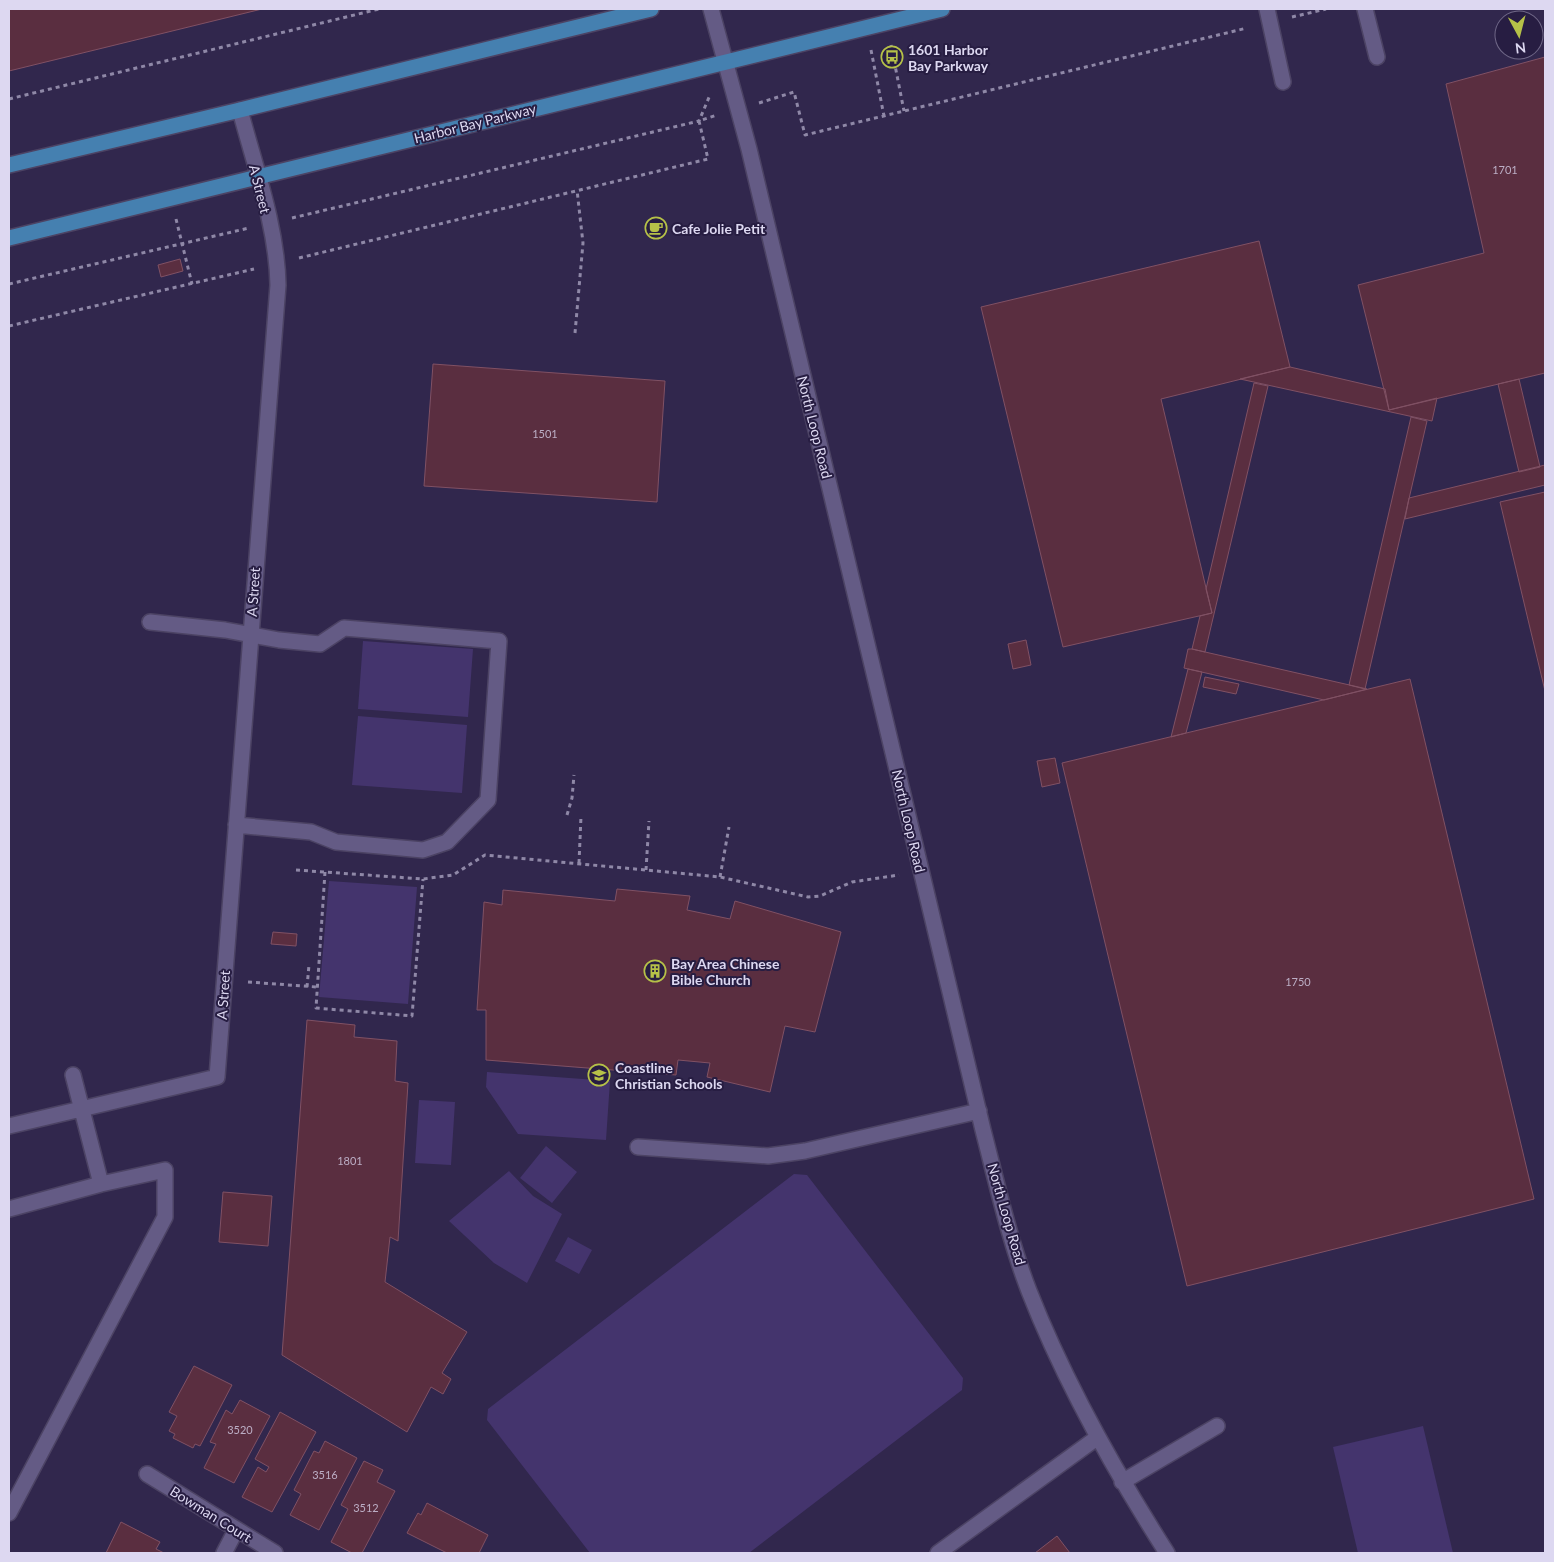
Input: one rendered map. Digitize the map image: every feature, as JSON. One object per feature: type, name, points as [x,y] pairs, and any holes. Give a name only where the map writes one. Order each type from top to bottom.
[{"type":"main road","points":[[9,165],[651,9]]},
{"type":"main road","name":"Harbor Bay Parkway","points":[[9,238],[258,178],[725,60],[942,9]]},
{"type":"street","name":"North Loop Road","points":[[711,9],[739,109],[921,872],[1005,1212],[1029,1290],[1098,1437],[1122,1482],[1167,1553]]},
{"type":"street","points":[[1365,9],[1377,57]]},
{"type":"street","points":[[1269,16],[1283,82]]},
{"type":"street","name":"A Street","points":[[82,1109],[217,1077],[277,293],[277,263],[258,178],[240,110]]},
{"type":"street","points":[[150,622],[320,644],[344,628],[498,641],[488,800],[446,842],[423,850],[336,842],[311,832],[236,825]]},
{"type":"street","points":[[73,1075],[101,1184]]},
{"type":"street","points":[[9,1126],[82,1109]]},
{"type":"street","points":[[638,1147],[768,1156],[814,1149],[979,1111]]},
{"type":"street","points":[[9,1209],[101,1184],[165,1170],[165,1217],[9,1513]]},
{"type":"street","points":[[1122,1482],[1217,1426]]},
{"type":"street","points":[[938,1553],[1098,1437]]},
{"type":"street","name":"Bowman Court","points":[[148,1474],[275,1553]]},
{"type":"street","points":[[224,1553],[236,1530]]},
{"type":"path","points":[[9,99],[379,9]]},
{"type":"path","points":[[9,284],[269,224],[699,120],[794,92],[805,135],[1269,16],[1326,9]]},
{"type":"path","points":[[886,22],[904,111]]},
{"type":"path","points":[[866,27],[884,116]]},
{"type":"path","points":[[9,326],[192,284],[708,159],[699,120],[725,60]]},
{"type":"path","points":[[575,333],[583,243],[577,190]]},
{"type":"path","points":[[172,199],[192,284]]},
{"type":"path","points":[[567,814],[572,798],[574,776]]},
{"type":"path","points":[[578,863],[581,816]]},
{"type":"path","points":[[646,870],[649,821]]},
{"type":"path","points":[[720,877],[729,827]]},
{"type":"path","points":[[296,870],[423,879],[453,875],[485,855],[720,877],[808,897],[826,894],[852,882],[921,872]]},
{"type":"path","points":[[325,872],[316,1008],[412,1016],[423,879]]},
{"type":"path","points":[[307,987],[309,965]]},
{"type":"path","points":[[224,981],[317,987]]},
{"type":"shaded area","points":[[363,641],[473,649],[468,717],[358,709]]},
{"type":"shaded area","points":[[358,716],[467,725],[462,793],[352,785]]},
{"type":"shaded area","points":[[329,881],[417,887],[408,1004],[319,997]]},
{"type":"shaded area","points":[[487,1072],[610,1081],[606,1140],[518,1134],[486,1087]]},
{"type":"shaded area","points":[[419,1100],[455,1102],[451,1165],[415,1163]]},
{"type":"shaded area","points":[[546,1146],[577,1172],[552,1203],[520,1178]]},
{"type":"shaded area","points":[[509,1171],[533,1196],[562,1214],[527,1283],[494,1263],[449,1221]]},
{"type":"shaded area","points":[[794,1174],[807,1175],[963,1378],[962,1390],[749,1553],[590,1553],[487,1420],[488,1409]]},
{"type":"shaded area","points":[[568,1237],[592,1250],[579,1274],[555,1261]]},
{"type":"shaded area","points":[[1423,1426],[1453,1553],[1358,1553],[1333,1447]]},
{"type":"building","points":[[9,9],[262,9],[9,71]]},
{"type":"building","points":[[1544,57],[1545,373],[1389,410],[1358,285],[1484,253],[1446,84],[1534,60],[1544,60]]},
{"type":"building","points":[[1259,241],[1290,367],[1161,399],[1212,613],[1063,647],[981,307]]},
{"type":"building","points":[[180,259],[183,271],[161,277],[158,265]]},
{"type":"building","points":[[433,364],[665,381],[657,502],[424,486]]},
{"type":"building","points":[[1290,367],[1385,389],[1389,410],[1437,398],[1432,421],[1240,379]]},
{"type":"building","points":[[1519,379],[1540,467],[1519,472],[1498,384]]},
{"type":"building","points":[[1254,383],[1268,386],[1205,652],[1192,649],[1200,616],[1212,613],[1206,589]]},
{"type":"building","points":[[1411,417],[1427,421],[1365,689],[1349,685]]},
{"type":"building","points":[[1545,465],[1545,485],[1405,519],[1409,498]]},
{"type":"building","points":[[1545,492],[1545,691],[1500,502]]},
{"type":"building","points":[[1026,640],[1031,665],[1013,669],[1008,644]]},
{"type":"building","points":[[1188,649],[1367,689],[1324,700],[1184,668]]},
{"type":"building","points":[[1188,669],[1202,672],[1186,733],[1171,737]]},
{"type":"building","points":[[1205,677],[1239,684],[1236,694],[1203,687]]},
{"type":"building","points":[[1410,679],[1534,1199],[1187,1286],[1062,763]]},
{"type":"building","points":[[1055,758],[1060,783],[1042,787],[1037,761]]},
{"type":"building","name":"Bay Area Chinese Bible Church","points":[[617,889],[690,896],[687,910],[730,919],[735,901],[841,932],[815,1032],[785,1026],[770,1092],[707,1077],[710,1063],[678,1060],[676,1075],[486,1060],[486,1010],[477,1010],[484,902],[502,905],[503,890],[615,901]]},
{"type":"building","points":[[273,932],[297,934],[296,946],[271,944]]},
{"type":"building","points":[[307,1020],[355,1025],[354,1037],[397,1041],[395,1081],[408,1083],[398,1241],[390,1237],[385,1282],[467,1332],[442,1373],[451,1379],[443,1394],[431,1387],[407,1432],[282,1355]]},
{"type":"building","points":[[223,1192],[272,1196],[268,1246],[219,1242]]},
{"type":"building","points":[[194,1366],[232,1385],[200,1446],[195,1444],[193,1448],[173,1438],[175,1434],[169,1431],[177,1416],[169,1412]]},
{"type":"building","points":[[240,1400],[270,1416],[234,1483],[204,1468],[216,1444],[210,1442],[226,1410],[232,1414]]},
{"type":"building","points":[[280,1412],[316,1432],[272,1512],[242,1497],[258,1467],[266,1472],[269,1467],[255,1459]]},
{"type":"building","points":[[325,1441],[357,1458],[319,1530],[290,1515],[301,1494],[294,1490],[314,1451],[319,1453]]},
{"type":"building","points":[[364,1461],[383,1470],[377,1482],[395,1491],[362,1553],[352,1553],[331,1542],[348,1509],[341,1505]]},
{"type":"building","points":[[427,1503],[488,1535],[479,1553],[447,1553],[407,1533],[418,1513],[421,1515]]},
{"type":"building","points":[[121,1522],[160,1542],[156,1549],[164,1553],[106,1553]]},
{"type":"building","points":[[1057,1536],[1070,1553],[1035,1553]]},
{"type":"place","name":"1601 Harbor Bay Parkway","points":[[892,57]]},
{"type":"place","name":"Cafe Jolie Petit","points":[[656,228]]},
{"type":"place","name":"Bay Area Chinese Bible Church","points":[[655,971]]},
{"type":"place","name":"Coastline Christian Schools","points":[[599,1075]]}]
